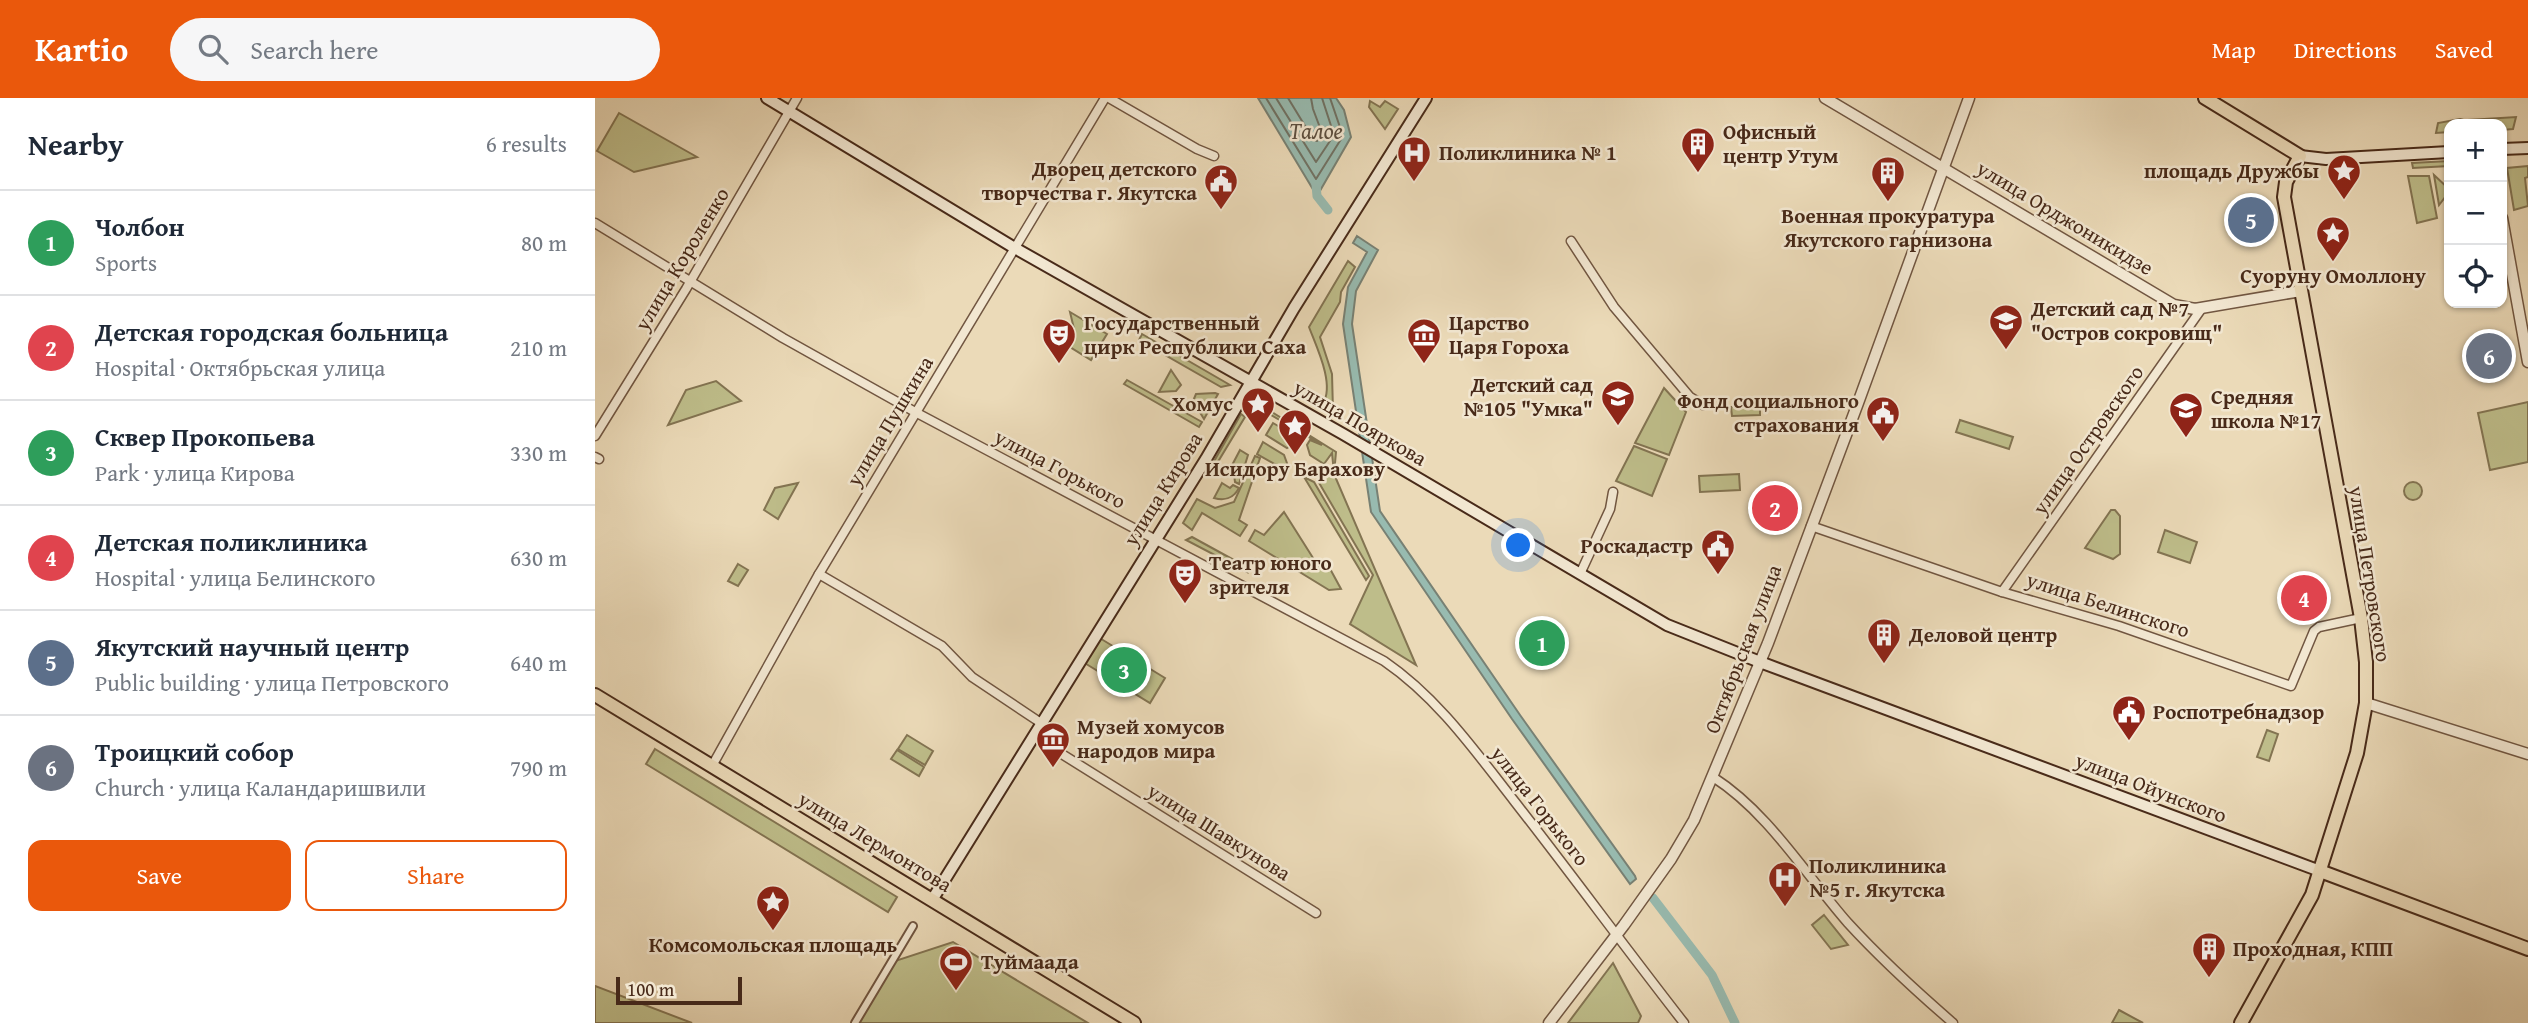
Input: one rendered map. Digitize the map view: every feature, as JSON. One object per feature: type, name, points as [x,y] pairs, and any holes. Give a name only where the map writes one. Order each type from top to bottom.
[{"type":"main road","name":"улица Пояркова","points":[[768,98],[1013,247],[1343,434],[1667,625],[1760,662]]},
{"type":"main road","name":"улица Кирова","points":[[932,900],[1426,98]]},
{"type":"main road","points":[[2205,98],[2300,156],[2326,159],[2444,152]]},
{"type":"main road","points":[[2507,149],[2528,148]]},
{"type":"main road","name":"улица Петровского","points":[[2241,1023],[2308,905],[2357,752],[2366,703],[2366,662],[2361,618],[2284,197],[2286,182],[2300,156]]},
{"type":"main road","name":"улица Ойунского","points":[[1760,662],[2528,949]]},
{"type":"main road","name":"улица Лермонтова","points":[[595,695],[1134,1023]]},
{"type":"street","name":"улица Короленко","points":[[595,436],[690,282],[797,98]]},
{"type":"street","points":[[1107,98],[1197,149],[1215,156]]},
{"type":"street","name":"улица Пушкина","points":[[712,766],[819,574],[917,413],[1013,247],[1107,98]]},
{"type":"street","name":"улица Орджоникидзе","points":[[1825,98],[2181,308],[2202,308],[2301,291]]},
{"type":"street","name":"Октябрьская улица","points":[[1549,1023],[1671,859],[1694,820],[1760,662],[1969,98]]},
{"type":"street","name":"улица Горького","points":[[595,223],[800,348],[917,413],[1384,661],[1420,688],[1445,715],[1503,786],[1684,1023]]},
{"type":"street","points":[[1571,241],[1614,307],[1690,397],[1703,405]]},
{"type":"street","points":[[2507,245],[2528,362]]},
{"type":"street","name":"улица Островского","points":[[2002,592],[2202,308]]},
{"type":"street","points":[[1580,574],[1610,509],[1613,492]]},
{"type":"street","name":"улица Белинского","points":[[1811,526],[2002,592],[2119,626],[2291,686],[2314,631],[2319,627],[2361,618]]},
{"type":"street","points":[[819,574],[942,646],[972,677],[1041,723]]},
{"type":"street","points":[[2366,703],[2528,754]]},
{"type":"street","name":"улица Шавкунова","points":[[1033,736],[1316,914]]},
{"type":"street","points":[[1713,777],[1734,791],[1753,810],[1848,922],[1906,983],[1953,1023]]},
{"type":"street","points":[[855,1023],[913,926]]},
{"type":"shaded area","points":[[1370,101],[1380,107],[1385,101],[1398,109],[1385,129],[1369,107]]},
{"type":"shaded area","points":[[619,113],[697,157],[634,172],[597,151]]},
{"type":"shaded area","points":[[2516,117],[2513,129],[2507,130],[2507,119],[2485,119]]},
{"type":"shaded area","points":[[2444,122],[2444,132],[2436,133],[2438,123]]},
{"type":"shaded area","points":[[2444,161],[2444,166],[2413,168],[2412,163]]},
{"type":"shaded area","points":[[2528,166],[2528,177],[2525,178],[2528,206],[2514,210],[2507,168]]},
{"type":"shaded area","points":[[2434,175],[2444,184],[2444,198],[2439,205]]},
{"type":"shaded area","points":[[2408,176],[2429,176],[2437,218],[2417,223]]},
{"type":"shaded area","points":[[1348,261],[1355,267],[1341,292],[1340,302],[1320,337],[1332,374],[1333,411],[1323,403],[1326,376],[1309,327]]},
{"type":"shaded area","points":[[1070,312],[1107,334],[1091,360],[1070,347],[1075,333]]},
{"type":"shaded area","points":[[1142,334],[1230,385],[1221,387],[1139,340]]},
{"type":"shaded area","points":[[1171,370],[1181,385],[1176,391],[1159,392]]},
{"type":"shaded area","points":[[1127,380],[1202,422],[1199,427],[1124,384]]},
{"type":"shaded area","points":[[716,381],[741,401],[668,425],[686,390]]},
{"type":"shaded area","points":[[1664,388],[1686,412],[1669,455],[1635,443]]},
{"type":"shaded area","points":[[1196,394],[1218,394],[1204,419],[1193,401]]},
{"type":"shaded area","points":[[2528,402],[2528,462],[2490,470],[2478,413]]},
{"type":"shaded area","points":[[1760,406],[1760,415],[1732,416],[1731,407]]},
{"type":"shaded area","points":[[1267,409],[1336,452],[1334,474],[1416,665],[1350,624],[1373,575],[1318,481],[1325,470],[1334,473],[1332,453],[1324,464],[1310,455],[1307,445],[1310,440],[1322,445],[1266,412]]},
{"type":"shaded area","points":[[1241,414],[1245,417],[1216,465],[1213,463]]},
{"type":"shaded area","points":[[1960,420],[2013,437],[2009,449],[1956,432]]},
{"type":"shaded area","points":[[1273,423],[1302,440],[1299,446],[1294,444],[1287,448],[1266,435]]},
{"type":"shaded area","points":[[1263,442],[1284,455],[1288,466],[1285,470],[1257,454]]},
{"type":"shaded area","points":[[1634,446],[1667,459],[1652,496],[1616,481]]},
{"type":"shaded area","points":[[1240,450],[1248,455],[1239,484],[1235,482],[1234,474],[1229,471]]},
{"type":"shaded area","points":[[1255,456],[1260,458],[1239,520],[1247,525],[1240,536],[1202,513],[1192,530],[1183,523],[1197,499],[1215,508],[1234,502]]},
{"type":"shaded area","points":[[1739,474],[1740,490],[1700,492],[1699,476]]},
{"type":"shaded area","points":[[1304,477],[1314,482],[1369,576],[1366,580]]},
{"type":"shaded area","points":[[2413,482],[2419,485],[2422,491],[2419,497],[2413,500],[2407,497],[2404,491],[2407,485]]},
{"type":"shaded area","points":[[798,483],[778,519],[764,510],[775,488]]},
{"type":"shaded area","points":[[1222,483],[1230,488],[1233,485],[1239,488],[1228,498],[1214,498]]},
{"type":"shaded area","points":[[2111,510],[2115,510],[2120,516],[2120,554],[2113,559],[2085,548]]},
{"type":"shaded area","points":[[1284,512],[1320,569],[1328,565],[1341,589],[1329,590],[1249,541],[1255,530],[1264,535]]},
{"type":"shaded area","points":[[2165,530],[2197,542],[2190,563],[2158,552]]},
{"type":"shaded area","points":[[1192,537],[1245,566],[1247,572],[1186,540]]},
{"type":"shaded area","points":[[738,564],[748,570],[738,586],[728,581]]},
{"type":"shaded area","points":[[1098,637],[1165,678],[1150,703],[1083,662]]},
{"type":"shaded area","points":[[2267,730],[2278,734],[2269,761],[2257,757]]},
{"type":"shaded area","points":[[907,735],[933,751],[925,765],[898,749]]},
{"type":"shaded area","points":[[655,749],[897,897],[888,912],[646,764]]},
{"type":"shaded area","points":[[897,750],[924,767],[919,776],[891,759]]},
{"type":"shaded area","points":[[1824,915],[1848,945],[1831,949],[1812,925]]},
{"type":"shaded area","name":"Туймаада","points":[[953,942],[1088,1023],[858,1023],[895,961]]},
{"type":"shaded area","points":[[1613,963],[1641,1016],[1638,1023],[1568,1023]]},
{"type":"shaded area","points":[[595,986],[692,1023],[595,1023]]},
{"type":"shaded area","points":[[2119,1010],[2143,1023],[2112,1023]]},
{"type":"water","name":"Талое","points":[[1258,98],[1336,98],[1344,110],[1351,137],[1317,196]]},
{"type":"water","points":[[1357,236],[1378,250],[1356,291],[1352,324],[1380,511],[1635,876],[1636,879],[1630,884],[1512,719],[1371,512],[1343,324],[1348,287],[1367,252],[1353,243]]},
{"type":"waterway","points":[[1316,185],[1317,196],[1328,210]]},
{"type":"waterway","points":[[1653,898],[1712,975],[1735,1023]]},
{"type":"place","name":"Офисный центр Утум","points":[[1698,174]]},
{"type":"place","name":"Поликлиника № 1","points":[[1414,183]]},
{"type":"place","name":"площадь Дружбы","points":[[2344,201]]},
{"type":"place","name":"Военная прокуратура Якутского гарнизона","points":[[1888,203]]},
{"type":"place","name":"Дворец детского творчества г. Якутска","points":[[1221,211]]},
{"type":"place","name":"Якутский научный центр","points":[[2251,220]]},
{"type":"place","name":"Суоруну Омоллону","points":[[2333,263]]},
{"type":"place","name":"Детский сад №7 \"Остров сокровищ\"","points":[[2006,351]]},
{"type":"place","name":"Троицкий собор","points":[[2489,356]]},
{"type":"place","name":"Государственный цирк Республики Саха","points":[[1059,365]]},
{"type":"place","name":"Царство Царя Гороха","points":[[1424,365]]},
{"type":"place","name":"Детский сад №105 \"Умка\"","points":[[1618,427]]},
{"type":"place","name":"Хомус","points":[[1258,434]]},
{"type":"place","name":"Средняя школа №17","points":[[2186,439]]},
{"type":"place","name":"Фонд социального страхования","points":[[1883,443]]},
{"type":"place","name":"Исидору Барахову","points":[[1295,456]]},
{"type":"place","name":"Детская городская больница","points":[[1775,508]]},
{"type":"place","name":"Роскадастр","points":[[1718,576]]},
{"type":"place","name":"Детская поликлиника","points":[[2304,598]]},
{"type":"place","name":"Театр юного зрителя","points":[[1185,605]]},
{"type":"place","name":"Чолбон","points":[[1542,643]]},
{"type":"place","name":"Деловой центр","points":[[1884,665]]},
{"type":"place","name":"Сквер Прокопьева","points":[[1124,670]]},
{"type":"place","name":"Роспотребнадзор","points":[[2129,742]]},
{"type":"place","name":"Музей хомусов народов мира","points":[[1053,769]]},
{"type":"place","name":"Поликлиника №5 г. Якутска","points":[[1785,908]]},
{"type":"place","name":"Комсомольская площадь","points":[[773,932]]},
{"type":"place","name":"Проходная, КПП","points":[[2209,979]]},
{"type":"place","name":"Туймаада","points":[[956,992]]}]
